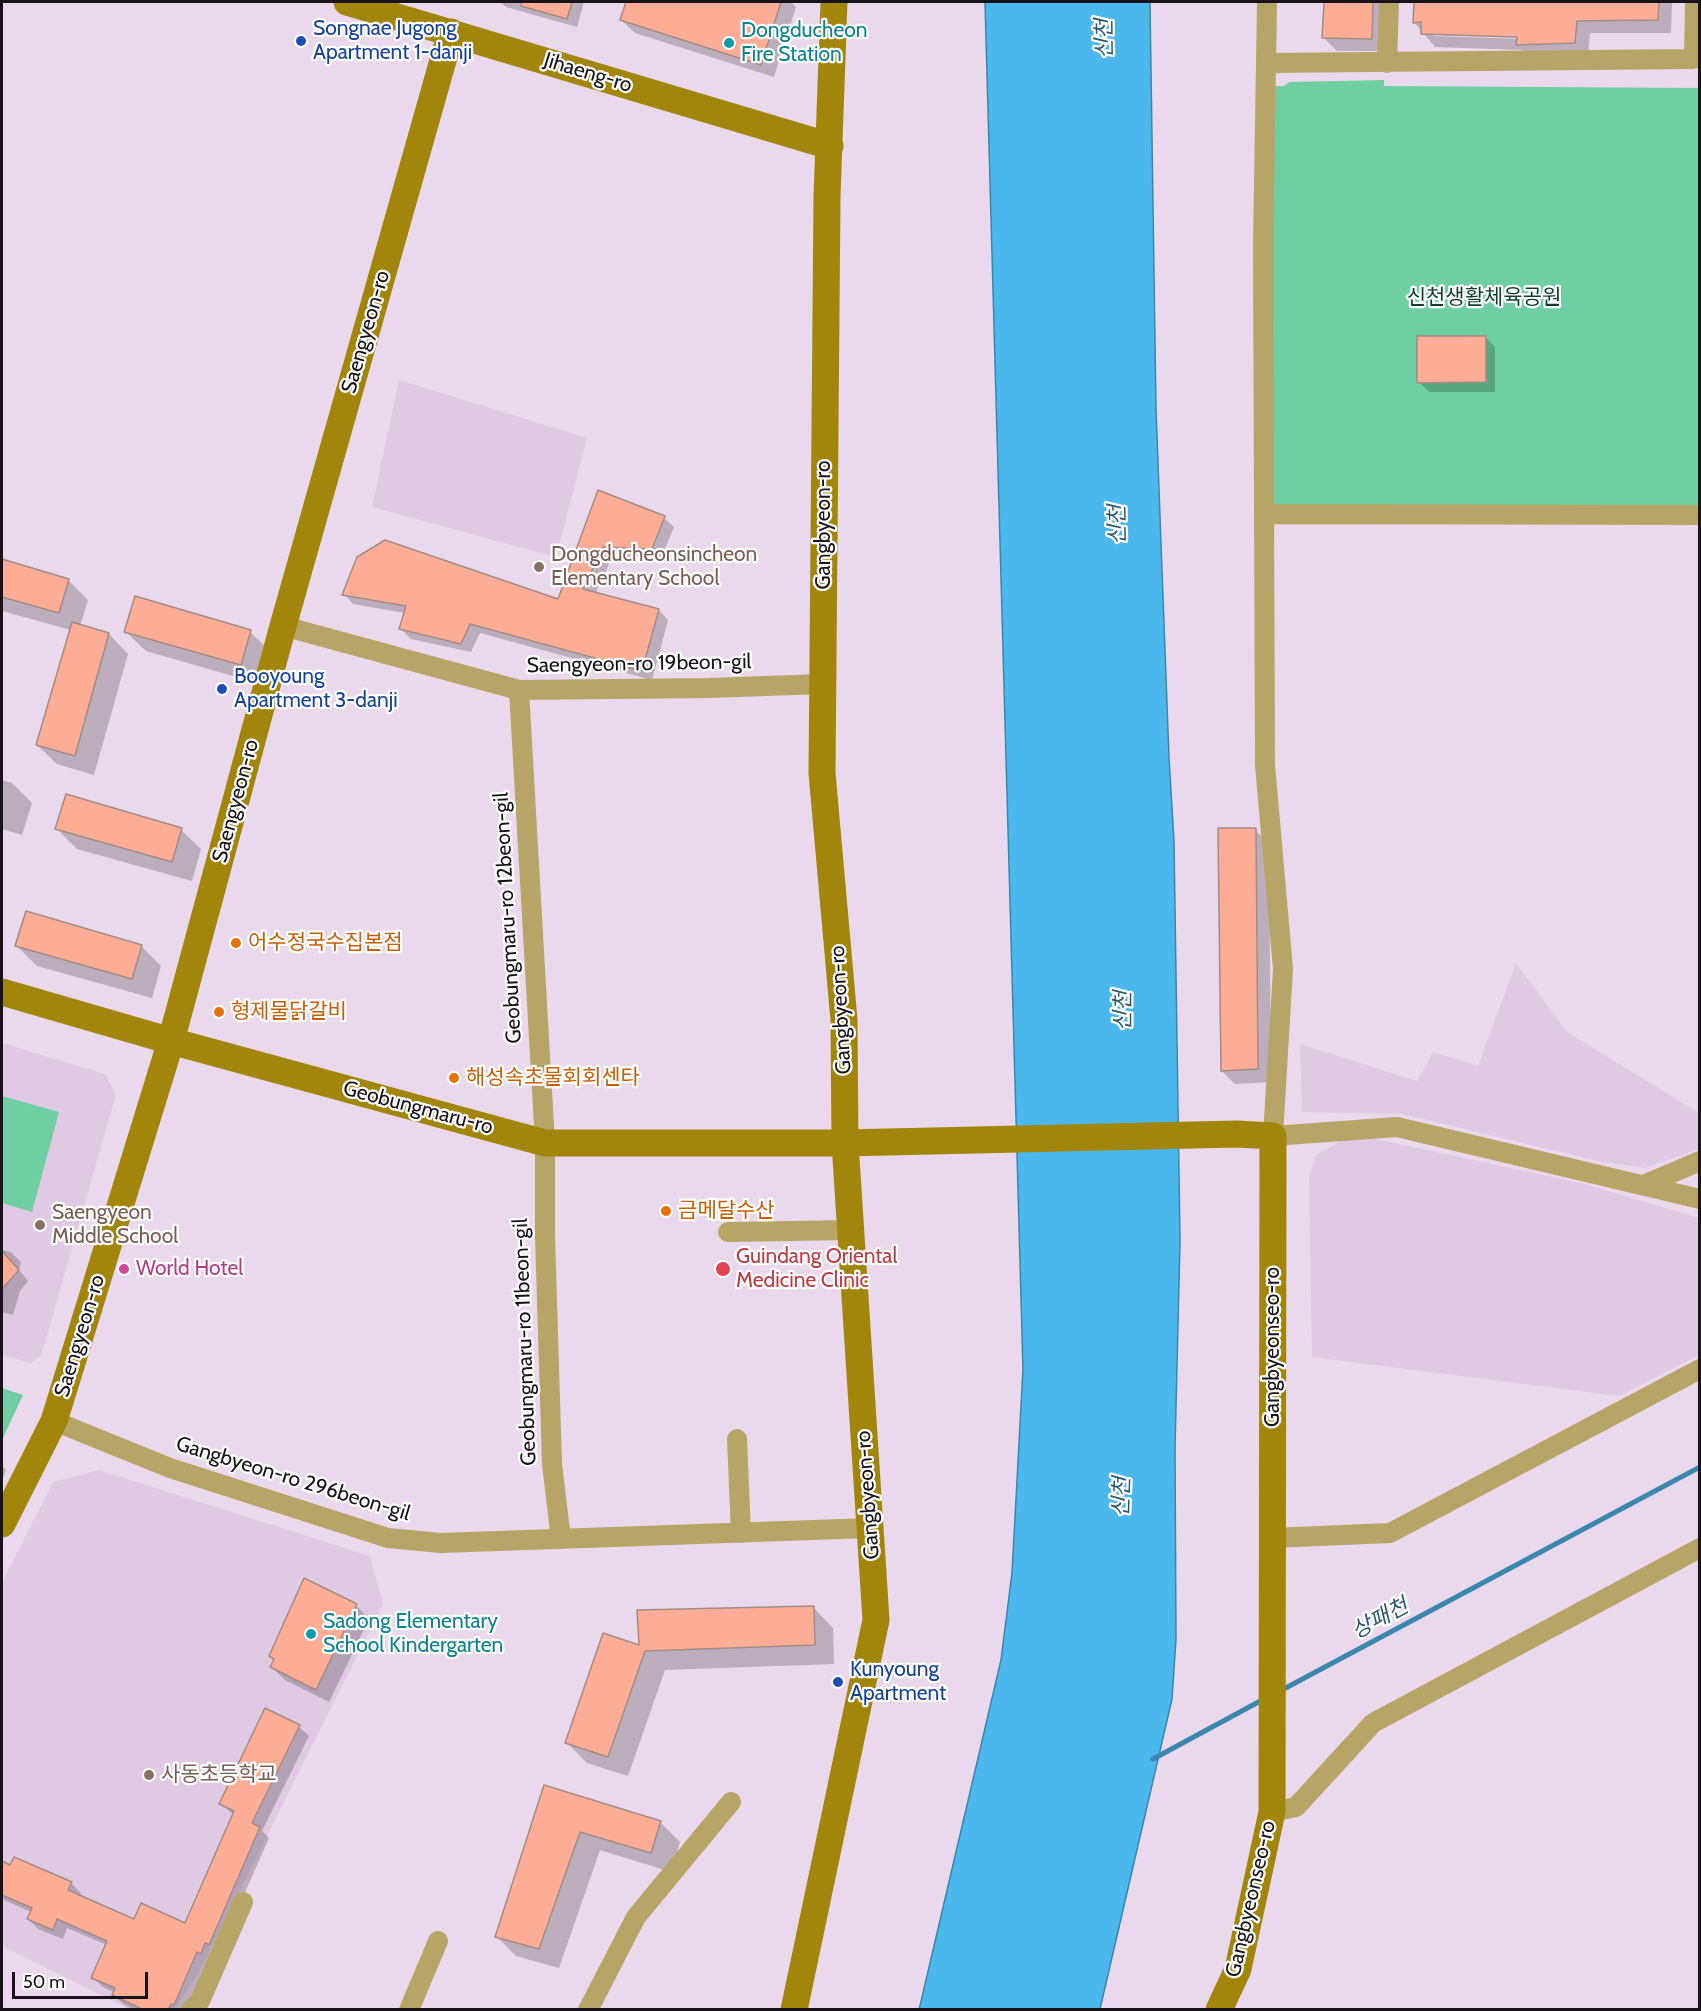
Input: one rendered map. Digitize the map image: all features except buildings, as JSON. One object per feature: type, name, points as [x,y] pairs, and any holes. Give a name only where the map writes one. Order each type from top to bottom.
[{"type":"street","name":"Jihaeng-ro","points":[[347,2],[830,146]]},
{"type":"street","name":"Gangbyeon-ro","points":[[794,2010],[876,1620],[845,1143],[844,1020],[822,773],[834,2]]},
{"type":"street","points":[[1267,2],[1263,256],[1266,514],[1265,765],[1283,969],[1273,1136],[1397,1127],[1646,1184],[1700,1199]]},
{"type":"street","points":[[1387,63],[1389,2]]},
{"type":"street","points":[[1266,63],[1694,58],[1695,2]]},
{"type":"street","name":"Saengyeon-ro","points":[[2,1524],[54,1421],[171,1041],[283,626],[451,32]]},
{"type":"street","points":[[1266,514],[1700,515]]},
{"type":"street","name":"Saengyeon-ro 19beon-gil","points":[[283,626],[519,690],[823,684]]},
{"type":"street","name":"Geobungmaru-ro 12beon-gil","points":[[519,690],[545,1143]]},
{"type":"street","name":"Geobungmaru-ro","points":[[2,992],[171,1041],[545,1143],[845,1143],[1237,1134],[1273,1136]]},
{"type":"street","name":"Gangbyeonseo-ro","points":[[1219,2010],[1238,1969],[1272,1812],[1273,1136]]},
{"type":"street","name":"Geobungmaru-ro 11beon-gil","points":[[545,1143],[545,1236],[552,1464],[561,1539]]},
{"type":"street","points":[[1646,1184],[1700,1161]]},
{"type":"street","points":[[728,1232],[851,1230]]},
{"type":"street","points":[[1272,1548],[1390,1533],[1700,1369]]},
{"type":"street","name":"Gangbyeon-ro 296beon-gil","points":[[54,1421],[170,1468],[388,1538],[441,1544],[870,1528]]},
{"type":"street","points":[[737,1438],[741,1533]]},
{"type":"street","points":[[1272,1812],[1296,1807],[1373,1723],[1700,1548]]},
{"type":"street","points":[[588,2010],[636,1917],[732,1802]]},
{"type":"street","points":[[191,2010],[200,2001],[243,1902]]},
{"type":"street","points":[[409,2010],[438,1941]]},
{"type":"shaded area","points":[[399,380],[587,438],[556,557],[372,507]]},
{"type":"shaded area","points":[[1516,963],[1567,1032],[1699,1113],[1699,1149],[1645,1168],[1602,1162],[1402,1114],[1302,1112],[1300,1044],[1417,1081],[1433,1052],[1478,1066]]},
{"type":"shaded area","name":"Saengyeon Middle School","points":[[2,1043],[105,1074],[116,1095],[41,1356],[31,1363],[2,1355]]},
{"type":"shaded area","points":[[1353,1134],[1585,1184],[1699,1218],[1699,1355],[1619,1396],[1312,1357],[1309,1177],[1316,1155]]},
{"type":"shaded area","name":"사동초등학교","points":[[99,1470],[370,1556],[383,1604],[200,1970],[175,2009],[129,2009],[2,1946],[2,1583],[53,1482]]},
{"type":"green space","name":"신천생활체육공원","points":[[1384,80],[1384,86],[1699,88],[1699,511],[1268,509],[1270,86],[1284,86],[1290,82]]},
{"type":"green space","points":[[2,1096],[59,1112],[32,1212],[2,1203]]},
{"type":"green space","points":[[2,1388],[23,1395],[2,1440]]},
{"type":"water","name":"신천","points":[[985,2],[1150,2],[1156,409],[1174,841],[1180,1241],[1175,1448],[1176,1639],[1172,1699],[1100,2009],[919,2010],[1001,1660],[1012,1573],[1023,1369]]},
{"type":"waterway","name":"상패천","points":[[1280,1691],[1700,1467]]},
{"type":"waterway","name":"상패천","points":[[1153,1759],[1264,1699]]},
{"type":"place","name":"Songnae Jugong Apartment 1-danji","points":[[301,41]]},
{"type":"place","name":"Dongducheon Fire Station","points":[[729,43]]},
{"type":"place","name":"Dongducheonsincheon Elementary School","points":[[539,567]]},
{"type":"place","name":"Booyoung Apartment 3-danji","points":[[222,689]]},
{"type":"place","name":"어수정국수집본점","points":[[236,943]]},
{"type":"place","name":"형제물닭갈비","points":[[219,1012]]},
{"type":"place","name":"해성속초물회회센타","points":[[454,1078]]},
{"type":"place","name":"금메달수산","points":[[666,1211]]},
{"type":"place","name":"Saengyeon Middle School","points":[[40,1225]]},
{"type":"place","name":"World Hotel","points":[[124,1269]]},
{"type":"place","name":"Guindang Oriental Medicine Clinic","points":[[723,1269]]},
{"type":"place","name":"Sadong Elementary School Kindergarten","points":[[311,1634]]},
{"type":"place","name":"Kunyoung Apartment","points":[[838,1682]]},
{"type":"place","name":"사동초등학교","points":[[149,1775]]}]
